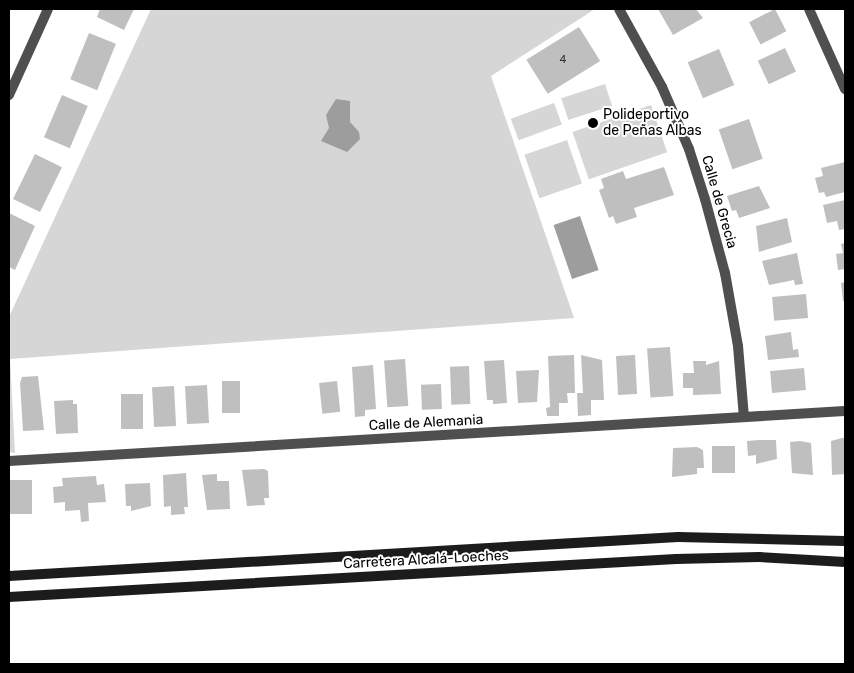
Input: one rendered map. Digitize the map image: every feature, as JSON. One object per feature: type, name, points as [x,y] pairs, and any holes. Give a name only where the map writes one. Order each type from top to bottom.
[{"type":"main road","name":"Carretera Alcalá-Loeches","points":[[9,576],[678,537],[845,541]]},
{"type":"main road","name":"Carretera Alcalá-Loeches","points":[[9,598],[676,559],[759,557],[845,562]]},
{"type":"street","points":[[9,95],[48,9]]},
{"type":"street","name":"Calle de Grecia","points":[[619,9],[662,87],[702,190],[725,273],[738,346],[744,417]]},
{"type":"street","points":[[809,9],[845,89]]},
{"type":"street","name":"Calle de Alemania","points":[[9,461],[845,411]]},
{"type":"shaded area","points":[[151,9],[595,9],[491,76],[574,318],[10,359],[15,453],[9,452],[9,317]]},
{"type":"shaded area","points":[[605,84],[612,106],[568,120],[561,98]]},
{"type":"shaded area","points":[[336,99],[350,101],[350,122],[359,132],[360,139],[347,152],[321,141],[329,128],[326,115]]},
{"type":"shaded area","points":[[554,103],[562,125],[519,140],[511,119]]},
{"type":"shaded area","points":[[651,105],[667,152],[589,179],[573,132]]},
{"type":"shaded area","points":[[567,140],[582,183],[539,198],[524,155]]},
{"type":"shaded area","points":[[580,216],[599,270],[572,279],[554,225]]},
{"type":"building","points":[[100,9],[134,9],[124,30],[97,17]]},
{"type":"building","points":[[658,9],[696,9],[703,18],[673,35]]},
{"type":"building","points":[[775,9],[786,31],[761,44],[749,22]]},
{"type":"building","points":[[579,27],[600,61],[548,94],[526,60]]},
{"type":"building","points":[[89,33],[116,44],[97,90],[70,79]]},
{"type":"building","points":[[785,48],[796,72],[769,84],[758,61]]},
{"type":"building","points":[[719,49],[734,85],[703,98],[688,62]]},
{"type":"building","points":[[62,95],[88,106],[70,148],[44,137]]},
{"type":"building","points":[[749,119],[763,159],[732,169],[719,129]]},
{"type":"building","points":[[35,154],[62,167],[40,212],[13,199]]},
{"type":"building","points":[[845,162],[845,192],[826,197],[824,192],[819,193],[815,178],[823,176],[821,168]]},
{"type":"building","points":[[664,167],[674,195],[634,208],[637,217],[616,224],[613,216],[609,218],[599,190],[604,188],[601,179],[623,171],[626,179]]},
{"type":"building","points":[[759,186],[770,208],[739,218],[736,210],[732,211],[727,196]]},
{"type":"building","points":[[845,200],[845,229],[839,230],[837,221],[827,223],[823,205]]},
{"type":"building","points":[[9,213],[35,226],[15,270],[9,267]]},
{"type":"building","points":[[787,218],[792,242],[759,252],[756,226]]},
{"type":"building","points":[[845,243],[845,269],[838,270],[836,254],[843,253],[841,244]]},
{"type":"building","points":[[797,253],[803,284],[795,285],[794,280],[769,285],[762,261]]},
{"type":"building","points":[[845,282],[845,301],[843,301],[841,283]]},
{"type":"building","points":[[806,294],[808,318],[774,321],[772,297]]},
{"type":"building","points":[[791,332],[793,350],[798,349],[799,357],[768,360],[765,336]]},
{"type":"building","points":[[670,347],[673,396],[650,397],[647,349]]},
{"type":"building","points":[[574,355],[575,393],[567,393],[568,403],[559,403],[559,416],[547,416],[546,408],[550,407],[548,356]]},
{"type":"building","points":[[581,355],[602,360],[604,400],[591,400],[591,415],[578,416],[577,393],[583,393]]},
{"type":"building","points":[[635,355],[637,394],[618,395],[616,356]]},
{"type":"building","points":[[405,359],[408,406],[387,407],[384,360]]},
{"type":"building","points":[[504,360],[507,403],[493,404],[493,400],[487,400],[484,361]]},
{"type":"building","points":[[693,361],[706,361],[706,365],[719,361],[721,394],[693,395],[693,388],[683,388],[683,373],[694,373]]},
{"type":"building","points":[[373,365],[376,409],[365,410],[365,416],[355,417],[352,367]]},
{"type":"building","points":[[469,366],[470,404],[451,405],[450,367]]},
{"type":"building","points":[[804,368],[806,390],[772,393],[770,371]]},
{"type":"building","points":[[539,370],[537,402],[518,403],[516,371]]},
{"type":"building","points":[[38,376],[44,430],[23,431],[20,383],[22,377]]},
{"type":"building","points":[[222,381],[240,381],[240,413],[222,413]]},
{"type":"building","points":[[337,381],[340,412],[322,414],[319,383]]},
{"type":"building","points":[[441,384],[442,409],[422,410],[421,385]]},
{"type":"building","points":[[207,385],[209,423],[187,424],[185,386]]},
{"type":"building","points":[[174,386],[176,426],[154,427],[152,387]]},
{"type":"building","points":[[121,394],[143,394],[143,429],[121,429]]},
{"type":"building","points":[[73,400],[73,404],[77,404],[78,433],[56,434],[54,401]]},
{"type":"building","points":[[845,438],[845,474],[832,475],[831,441]]},
{"type":"building","points":[[776,440],[777,459],[756,464],[756,455],[748,456],[747,441]]},
{"type":"building","points":[[790,442],[811,443],[813,475],[792,473]]},
{"type":"building","points":[[712,446],[735,446],[735,473],[712,473]]},
{"type":"building","points":[[697,447],[703,450],[704,468],[697,468],[697,474],[672,477],[673,448]]},
{"type":"building","points":[[264,469],[268,471],[269,498],[264,498],[265,505],[247,506],[242,470]]},
{"type":"building","points":[[186,473],[188,507],[184,507],[185,514],[171,515],[171,506],[164,507],[163,475]]},
{"type":"building","points":[[217,474],[217,481],[229,481],[230,509],[207,510],[202,475]]},
{"type":"building","points":[[96,476],[97,485],[104,484],[106,502],[88,503],[89,521],[81,522],[80,510],[65,511],[65,502],[54,503],[53,487],[63,486],[62,478]]},
{"type":"building","points":[[9,480],[32,480],[32,514],[9,514]]},
{"type":"building","points":[[150,483],[151,506],[131,511],[131,506],[126,506],[125,484]]},
{"type":"place","name":"Polideportivo de Peñas Albas","points":[[593,123]]}]
